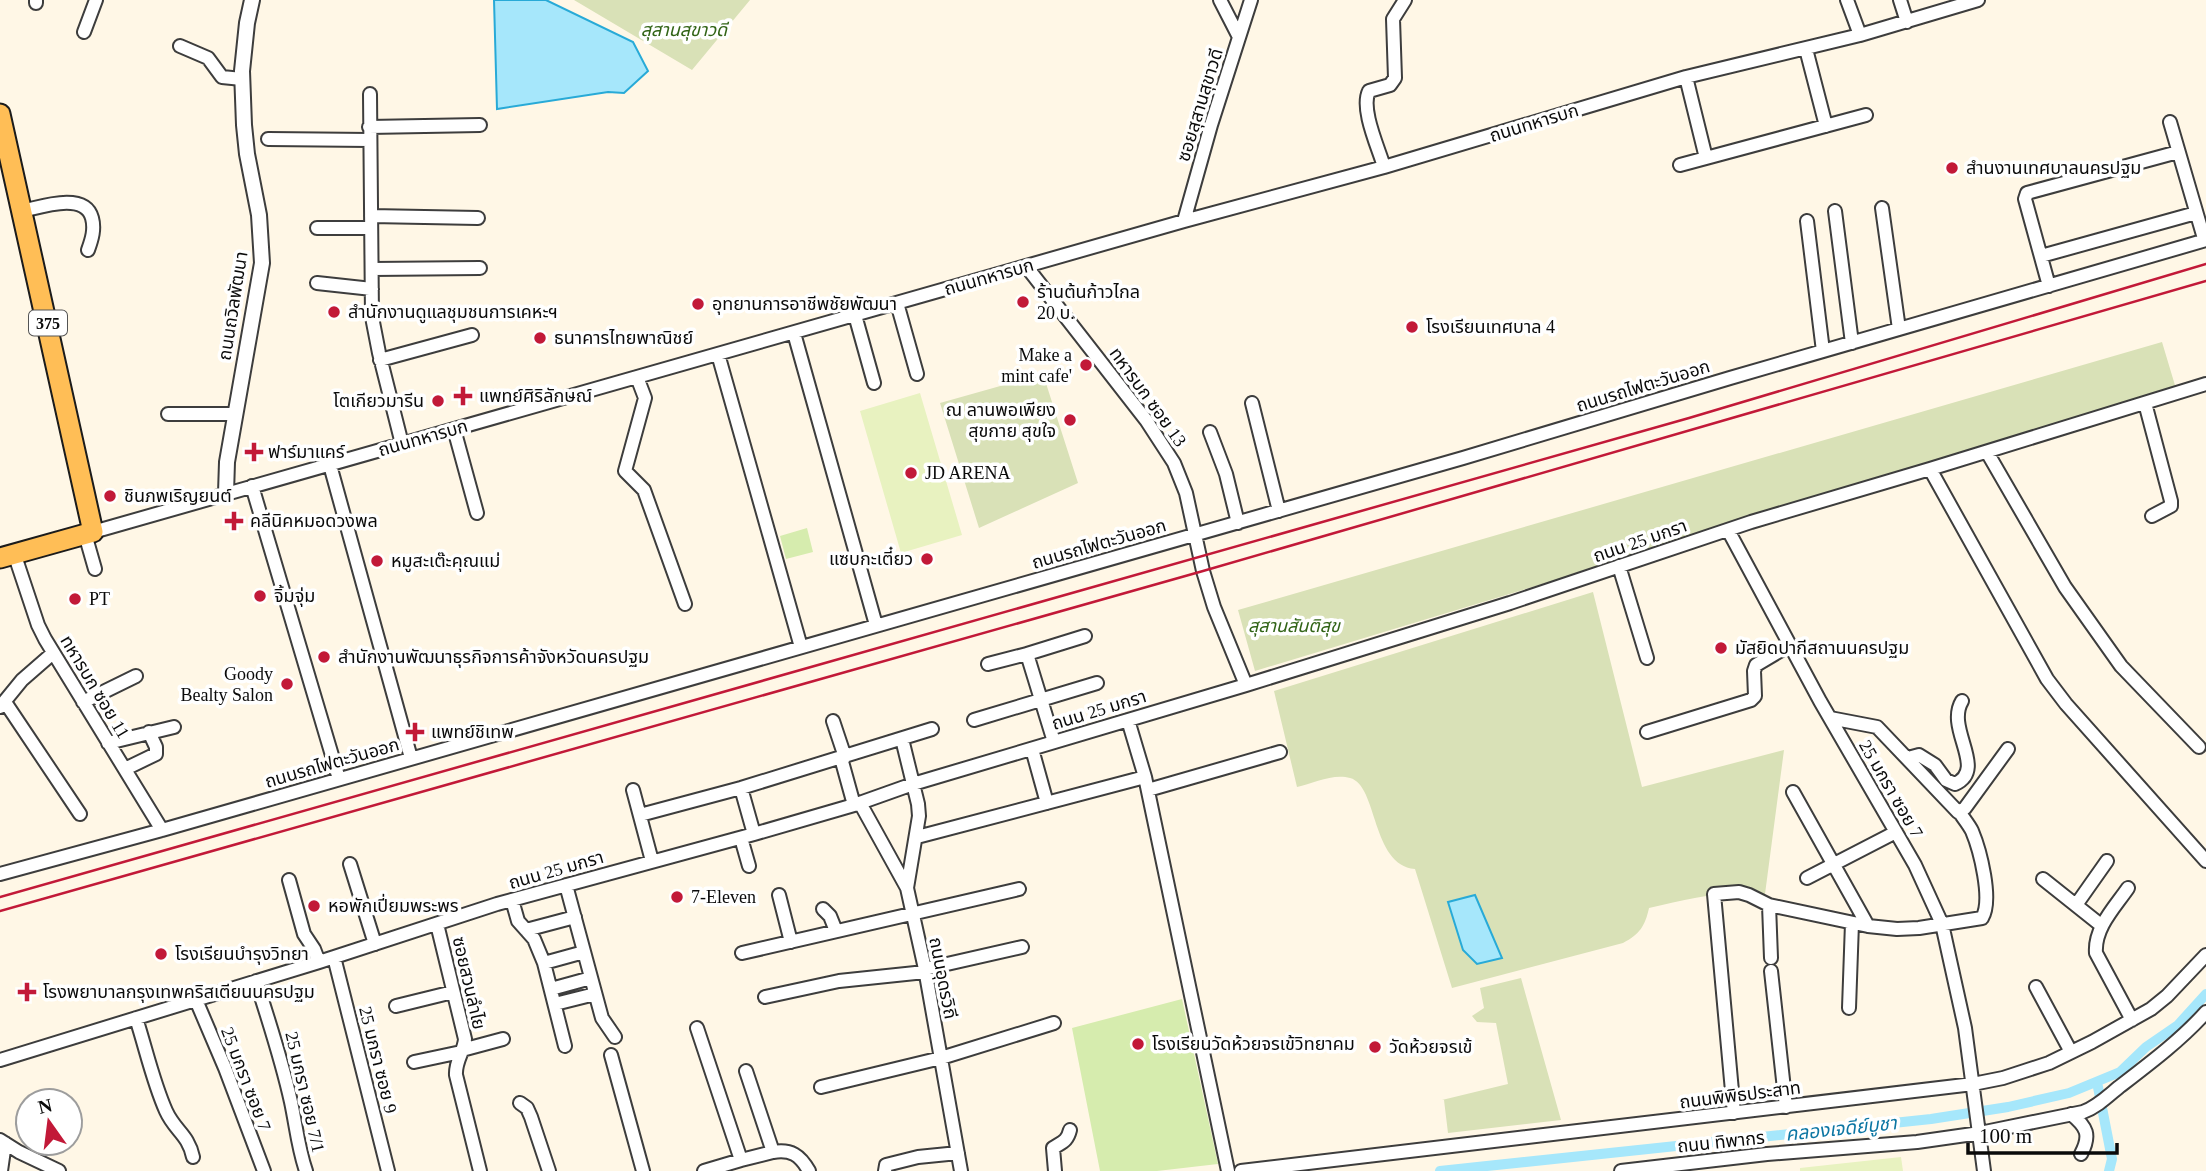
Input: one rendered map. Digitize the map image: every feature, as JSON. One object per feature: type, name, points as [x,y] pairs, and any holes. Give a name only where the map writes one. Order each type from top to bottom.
[{"type":"main road","name":"375","points":[[0,114],[89,533]]},
{"type":"main road","name":"ถนนทหารบก","points":[[7,556],[89,533]]},
{"type":"street","points":[[83,32],[96,0]]},
{"type":"street","name":"ถนนถวิลพัฒนา","points":[[226,493],[227,462],[262,263],[259,215],[245,133],[242,79],[252,0]]},
{"type":"street","points":[[1220,0],[1240,37]]},
{"type":"street","name":"ซอยสุสานสุขาวดี","points":[[1184,221],[1251,0]]},
{"type":"street","points":[[1384,167],[1366,100],[1371,89],[1390,85],[1395,78],[1393,19],[1405,0]]},
{"type":"street","points":[[1847,0],[1860,35]]},
{"type":"street","points":[[1900,0],[1907,22]]},
{"type":"street","name":"ถนนทหารบก","points":[[89,533],[1184,221],[1384,167],[1686,77],[1860,35],[1970,1]]},
{"type":"street","points":[[180,46],[208,58],[222,78],[242,79]]},
{"type":"street","points":[[1806,49],[1826,126]]},
{"type":"street","points":[[1686,77],[1706,158]]},
{"type":"street","points":[[369,94],[372,317],[402,444]]},
{"type":"street","points":[[1680,165],[1866,115]]},
{"type":"street","points":[[2170,122],[2204,238]]},
{"type":"street","points":[[268,139],[480,125]]},
{"type":"street","points":[[2049,286],[2025,199],[2027,193],[2178,152]]},
{"type":"street","points":[[22,211],[72,202],[86,207],[90,211],[93,231],[88,250]]},
{"type":"street","points":[[1882,208],[1899,329]]},
{"type":"street","points":[[1835,211],[1852,343]]},
{"type":"street","points":[[2041,256],[2196,212]]},
{"type":"street","points":[[317,228],[371,222],[478,218]]},
{"type":"street","points":[[1807,220],[1823,351]]},
{"type":"street","name":"ถนนรถไฟตะวันออก","points":[[0,874],[1238,523],[2049,286],[2204,238]]},
{"type":"street","name":"ทหารบก ซอย 13","points":[[1026,266],[1146,420],[1174,463],[1186,493],[1214,607],[1246,685]]},
{"type":"street","points":[[372,269],[480,268]]},
{"type":"street","points":[[317,284],[372,289]]},
{"type":"street","points":[[897,303],[917,374]]},
{"type":"street","points":[[855,315],[874,383]]},
{"type":"street","points":[[794,332],[876,625]]},
{"type":"street","points":[[380,360],[472,335]]},
{"type":"street","points":[[718,354],[801,647]]},
{"type":"street","points":[[637,377],[645,398],[625,471],[644,490],[685,604]]},
{"type":"street","name":"ถนน 25 มกรา","points":[[0,1060],[512,900],[857,804],[913,784],[1246,685],[1510,603],[1728,530],[2206,384]]},
{"type":"street","points":[[1252,402],[1279,511]]},
{"type":"street","points":[[2145,403],[2171,501],[2168,509],[2152,516]]},
{"type":"street","points":[[168,414],[235,414]]},
{"type":"street","points":[[454,429],[477,513]]},
{"type":"street","points":[[1210,432],[1226,474],[1238,523]]},
{"type":"street","points":[[1987,452],[2064,587],[2121,666],[2199,747]]},
{"type":"street","points":[[330,465],[411,758]]},
{"type":"street","points":[[1930,469],[2047,679],[2066,704],[2206,860]]},
{"type":"street","points":[[252,486],[339,779]]},
{"type":"street","name":"25 มกรา ซอย 7","points":[[1728,530],[1830,718],[1896,832],[1942,924],[1965,1028],[1984,1171]]},
{"type":"street","points":[[89,533],[95,569]]},
{"type":"street","name":"ทหารบก ซอย 11","points":[[7,556],[53,653],[162,830]]},
{"type":"street","points":[[1619,566],[1647,657]]},
{"type":"street","points":[[988,664],[1085,636]]},
{"type":"street","points":[[1647,732],[1751,701],[1755,696],[1756,665],[1790,645]]},
{"type":"street","points":[[53,653],[22,680],[2,705],[80,814]]},
{"type":"street","points":[[1027,654],[1054,742]]},
{"type":"street","points":[[83,702],[136,676]]},
{"type":"street","points":[[975,720],[1097,683]]},
{"type":"street","points":[[1908,758],[1919,755],[1935,765],[1951,783],[1955,784],[1964,778],[1968,759],[1958,730],[1958,707],[1962,701]]},
{"type":"street","points":[[1734,1113],[1714,894],[1739,892],[1769,905],[1868,926],[1919,928],[1982,918],[1984,915],[1986,884],[1973,833],[1960,813],[1877,727],[1830,718]]},
{"type":"street","points":[[1128,720],[1146,783],[1228,1171]]},
{"type":"street","name":"ถนนอุดรวิถี","points":[[833,721],[857,804],[907,888],[925,970],[961,1171]]},
{"type":"street","points":[[108,743],[174,727]]},
{"type":"street","points":[[640,815],[741,788],[932,729]]},
{"type":"street","points":[[125,769],[156,754],[156,747],[149,732]]},
{"type":"street","points":[[902,739],[919,816],[907,888]]},
{"type":"street","points":[[1960,813],[2008,748]]},
{"type":"street","points":[[1032,749],[1048,803]]},
{"type":"street","points":[[917,837],[1048,803],[1280,752]]},
{"type":"street","points":[[741,788],[749,866]]},
{"type":"street","points":[[634,790],[652,861]]},
{"type":"street","points":[[1793,792],[1868,926]]},
{"type":"street","points":[[1807,878],[1896,832]]},
{"type":"street","points":[[2076,905],[2106,861]]},
{"type":"street","points":[[349,864],[375,944]]},
{"type":"street","points":[[2043,879],[2102,926]]},
{"type":"street","points":[[289,880],[304,934],[314,949],[318,962]]},
{"type":"street","points":[[566,885],[602,1018],[615,1037]]},
{"type":"street","points":[[2128,887],[2102,926],[2095,942],[2096,953],[2132,1020]]},
{"type":"street","points":[[742,953],[1019,890]]},
{"type":"street","points":[[779,895],[791,942]]},
{"type":"street","points":[[512,900],[518,920],[534,939],[544,963],[565,1046]]},
{"type":"street","points":[[1769,905],[1771,965],[1786,1107]]},
{"type":"street","points":[[823,909],[830,916],[836,931]]},
{"type":"street","points":[[526,930],[575,917]]},
{"type":"street","points":[[1849,1008],[1852,923]]},
{"type":"street","name":"ซอยสวนลำไย","points":[[437,924],[465,1039],[456,1065],[456,1075],[480,1171]]},
{"type":"street","points":[[765,997],[839,981],[925,970],[1022,947]]},
{"type":"street","points":[[544,963],[584,952]]},
{"type":"street","name":"ถนนพิพิธประสาท","points":[[1241,1171],[1786,1107],[1973,1089],[2049,1063],[2132,1020],[2167,996],[2206,955]]},
{"type":"street","name":"25 มกรา ซอย 9","points":[[334,957],[388,1171]]},
{"type":"street","points":[[551,989],[591,978]]},
{"type":"street","name":"25 มกรา ซอย 7/1","points":[[257,981],[292,1104],[298,1145],[306,1171]]},
{"type":"street","points":[[2036,987],[2071,1052]]},
{"type":"street","points":[[396,1006],[453,992]]},
{"type":"street","points":[[555,1004],[596,994]]},
{"type":"street","name":"25 มกรา ซอย 7","points":[[196,1000],[264,1171]]},
{"type":"street","name":"ถนน ทิพากร","points":[[1622,1171],[1767,1154],[1917,1142],[1979,1128],[2071,1114],[2093,1108],[2112,1094],[2194,1026],[2206,1012]]},
{"type":"street","points":[[136,1018],[165,1108],[174,1126],[189,1142],[193,1157]]},
{"type":"street","points":[[821,1087],[941,1058],[1054,1023]]},
{"type":"street","points":[[697,1028],[741,1160]]},
{"type":"street","points":[[414,1062],[503,1039]]},
{"type":"street","points":[[611,1055],[643,1171]]},
{"type":"street","points":[[746,1070],[773,1152]]},
{"type":"street","points":[[520,1103],[524,1104],[531,1117],[549,1171]]},
{"type":"street","points":[[2071,1114],[2087,1133],[2087,1143],[2081,1153]]},
{"type":"street","points":[[1055,1171],[1053,1148],[1068,1138],[1070,1130]]},
{"type":"street","points":[[1,1171],[2,1141],[59,1171]]},
{"type":"street","points":[[704,1171],[773,1152],[793,1152],[809,1171]]},
{"type":"street","points":[[885,1171],[886,1165],[896,1161],[958,1153]]},
{"type":"green space","name":"สุสานสุขาวดี","points":[[574,0],[750,0],[692,70]]},
{"type":"green space","name":"สุสานสันติสุข","points":[[2162,342],[2177,392],[1255,671],[1238,610]]},
{"type":"green space","points":[[1043,374],[1078,483],[979,528],[940,403]]},
{"type":"green space","name":"JD ARENA","points":[[920,393],[962,535],[901,553],[860,411]]},
{"type":"green space","points":[[807,528],[813,552],[786,559],[780,536]]},
{"type":"green space","points":[[1593,592],[1642,787],[1784,750],[1765,894],[1721,894],[1649,908],[1641,929],[1623,943],[1452,988],[1415,869],[1401,864],[1390,854],[1359,784],[1350,778],[1337,777],[1297,787],[1274,691]]},
{"type":"green space","points":[[1521,978],[1561,1120],[1448,1133],[1442,1100],[1508,1084],[1496,1023],[1477,1022],[1472,1016],[1484,1008],[1480,988]]},
{"type":"green space","points":[[1182,999],[1218,1164],[1157,1171],[1100,1171],[1072,1028]]},
{"type":"green space","points":[[1901,1157],[1903,1171],[1800,1171],[1800,1168]]},
{"type":"water","points":[[494,0],[546,0],[633,42],[648,71],[624,93],[608,92],[497,109]]},
{"type":"water","points":[[1475,895],[1502,958],[1477,964],[1463,950],[1448,902]]},
{"type":"waterway","name":"คลองเจดีย์บูชา","points":[[1440,1171],[1931,1119],[2008,1107],[2069,1093],[2120,1072],[2146,1047],[2178,1025],[2206,994]]},
{"type":"waterway","points":[[2097,1082],[2112,1159],[2109,1171]]},
{"type":"railway","points":[[0,897],[1689,418],[2206,264]]},
{"type":"railway","points":[[0,911],[1203,571],[2206,281]]},
{"type":"place","name":"สำนงานเทศบาลนครปฐม","points":[[1952,168]]},
{"type":"place","name":"ร้านต้นก้าวไกล 20 บ.","points":[[1023,302]]},
{"type":"place","name":"อุทยานการอาชีพชัยพัฒนา","points":[[698,304]]},
{"type":"place","name":"สำนักงานดูแลชุมชนการเคหะฯ","points":[[334,312]]},
{"type":"place","name":"โรงเรียนเทศบาล 4","points":[[1412,327]]},
{"type":"place","name":"ธนาคารไทยพาณิชย์","points":[[540,338]]},
{"type":"place","name":"Make a mint cafe'","points":[[1086,365]]},
{"type":"place","name":"แพทย์ศิริลักษณ์","points":[[463,396]]},
{"type":"place","name":"โตเกียวมารีน","points":[[438,401]]},
{"type":"place","name":"ณ ลานพอเพียง สุขกาย สุขใจ","points":[[1070,420]]},
{"type":"place","name":"ฟาร์มาแคร์","points":[[254,452]]},
{"type":"place","name":"JD ARENA","points":[[911,473]]},
{"type":"place","name":"ชินภพเริญยนต์","points":[[110,496]]},
{"type":"place","name":"คลีนิคหมอดวงพล","points":[[234,521]]},
{"type":"place","name":"แซบกะเตี๋ยว","points":[[927,559]]},
{"type":"place","name":"หมูสะเต๊ะคุณแม่","points":[[377,561]]},
{"type":"place","name":"จิ้มจุ่ม","points":[[260,596]]},
{"type":"place","name":"PT","points":[[75,599]]},
{"type":"place","name":"มัสยิดปากีสถานนครปฐม","points":[[1721,648]]},
{"type":"place","name":"สำนักงานพัฒนาธุรกิจการค้าจังหวัดนครปฐม","points":[[324,657]]},
{"type":"place","name":"Goody Bealty Salon","points":[[287,684]]},
{"type":"place","name":"แพทย์ชิเทพ","points":[[415,732]]},
{"type":"place","name":"7-Eleven","points":[[677,897]]},
{"type":"place","name":"หอพักเปี่ยมพระพร","points":[[314,906]]},
{"type":"place","name":"โรงเรียนบำรุงวิทยา","points":[[161,954]]},
{"type":"place","name":"โรงพยาบาลกรุงเทพคริสเตียนนครปฐม","points":[[27,992]]},
{"type":"place","name":"โรงเรียนวัดห้วยจรเข้วิทยาคม","points":[[1138,1044]]},
{"type":"place","name":"วัดห้วยจรเข้","points":[[1375,1047]]}]
